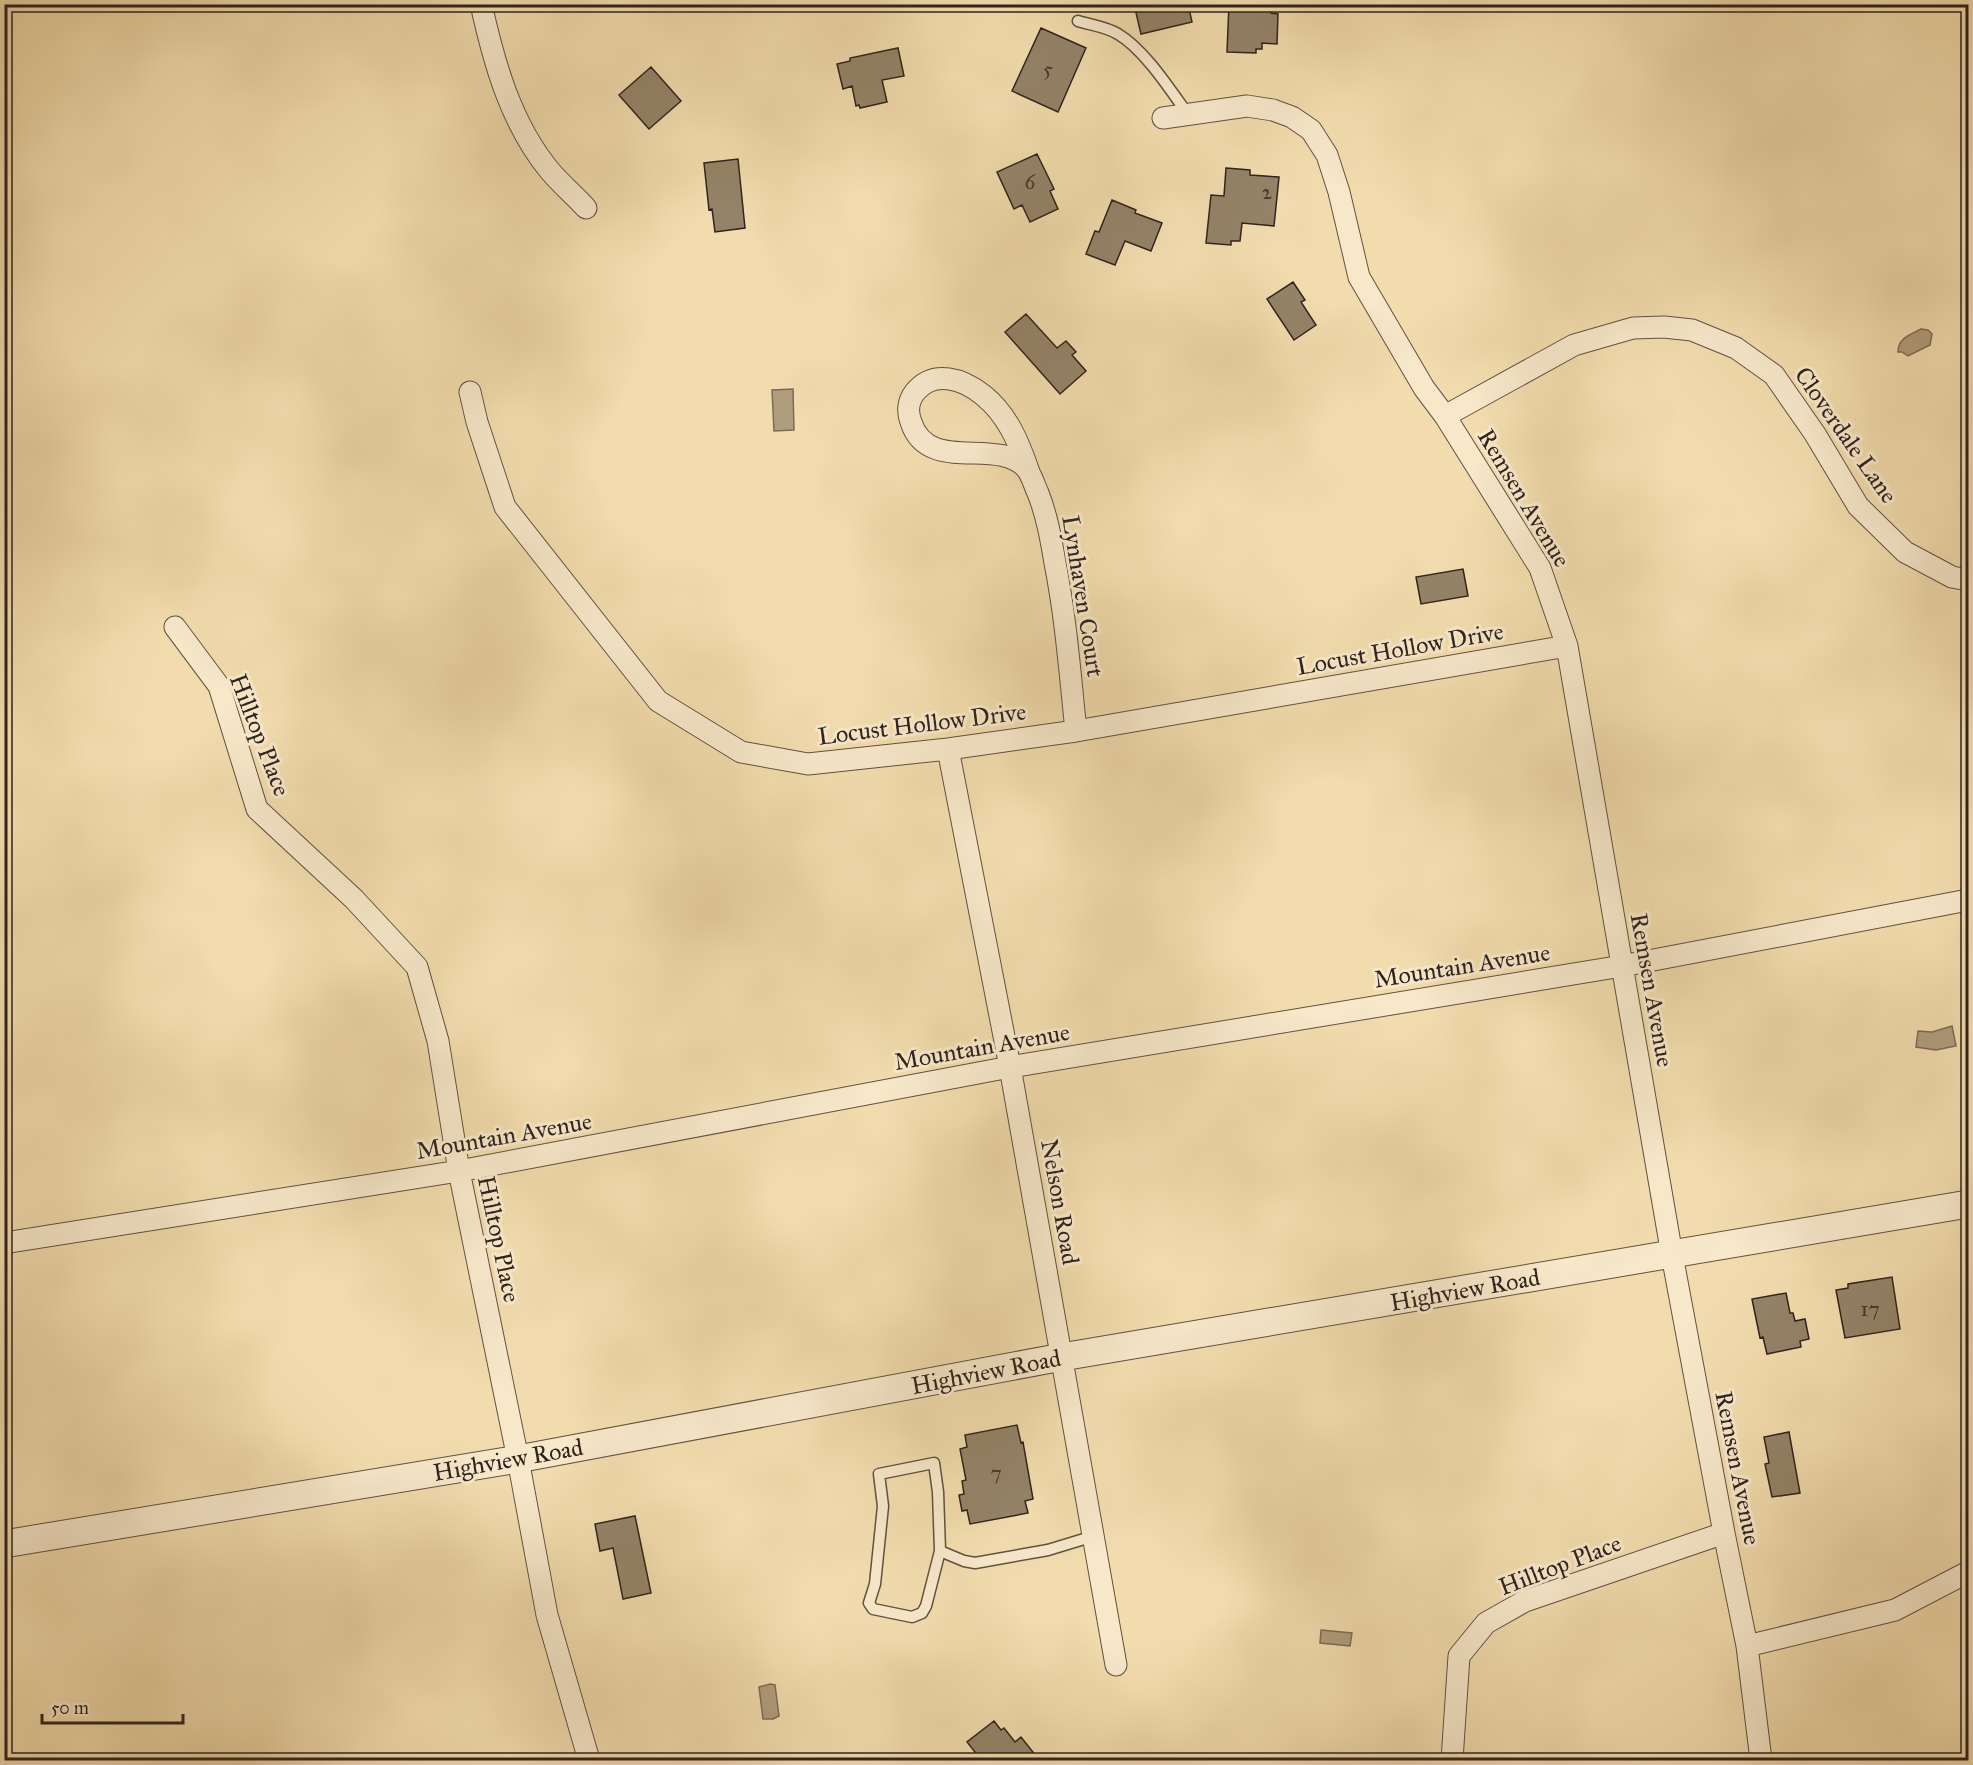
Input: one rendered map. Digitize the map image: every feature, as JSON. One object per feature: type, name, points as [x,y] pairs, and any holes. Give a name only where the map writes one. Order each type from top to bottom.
[{"type":"street","points":[[481,4],[494,61],[520,125],[549,170],[586,208]]},
{"type":"street","name":"Remsen Avenue","points":[[1163,118],[1247,106],[1273,110],[1292,117],[1311,130],[1330,164],[1339,192],[1359,278],[1395,342],[1445,416],[1540,568],[1567,646],[1672,1255],[1747,1646],[1761,1761]]},
{"type":"street","name":"Cloverdale Lane","points":[[1445,416],[1574,345],[1633,328],[1664,327],[1692,330],[1736,348],[1774,375],[1815,434],[1858,506],[1905,552],[1952,578],[1968,580]]},
{"type":"street","name":"Lynhaven Court","points":[[1029,472],[1019,462],[1009,458],[988,454],[952,453],[937,450],[926,444],[910,423],[908,411],[911,398],[926,382],[936,378],[963,382],[983,395],[1008,423],[1020,445],[1046,512],[1064,611],[1076,731]]},
{"type":"street","name":"Locust Hollow Drive","points":[[470,392],[504,507],[658,701],[741,752],[808,764],[948,749],[1076,731],[1567,646]]},
{"type":"street","name":"Hilltop Place","points":[[176,627],[219,686],[257,809],[354,899],[417,967],[438,1041],[459,1171],[518,1459],[547,1615],[588,1761]]},
{"type":"street","name":"Nelson Road","points":[[948,749],[1010,1067],[1116,1665]]},
{"type":"street","name":"Mountain Avenue","points":[[4,1243],[459,1171],[1010,1067],[1622,966],[1968,900]]},
{"type":"street","name":"Highview Road","points":[[4,1544],[518,1459],[1062,1357],[1968,1204]]},
{"type":"street","name":"Hilltop Place","points":[[1452,1761],[1459,1656],[1486,1623],[1525,1601],[1724,1533]]},
{"type":"street","points":[[1747,1646],[1895,1610],[1968,1572]]},
{"type":"lane","points":[[1078,21],[1117,33],[1132,44],[1164,81],[1189,116]]},
{"type":"lane","points":[[934,1463],[938,1492],[940,1551],[926,1606],[922,1613],[912,1617],[873,1609],[870,1596],[875,1584],[883,1506],[879,1474],[934,1463]]},
{"type":"lane","points":[[940,1551],[975,1563],[1048,1550],[1094,1536]]},
{"type":"shaded area","points":[[1921,329],[1928,330],[1932,334],[1930,345],[1908,356],[1898,352],[1902,340]]},
{"type":"shaded area","points":[[793,389],[794,430],[774,431],[772,390]]},
{"type":"shaded area","points":[[1952,1026],[1956,1046],[1936,1050],[1916,1047],[1918,1031],[1932,1032]]},
{"type":"shaded area","points":[[1321,1630],[1352,1633],[1350,1646],[1320,1643]]},
{"type":"shaded area","points":[[775,1685],[779,1716],[773,1719],[763,1719],[759,1687]]},
{"type":"building","points":[[1134,4],[1188,4],[1192,22],[1141,34]]},
{"type":"building","points":[[1229,4],[1272,4],[1271,13],[1278,14],[1277,44],[1262,43],[1262,49],[1256,49],[1256,53],[1227,52]]},
{"type":"building","points":[[1041,28],[1086,48],[1058,112],[1012,91]]},
{"type":"building","points":[[898,48],[904,76],[882,80],[887,102],[860,108],[859,105],[856,106],[852,86],[843,89],[837,64],[850,61],[850,58]]},
{"type":"building","points":[[651,67],[681,101],[649,129],[619,95]]},
{"type":"building","points":[[1037,154],[1054,189],[1050,191],[1058,209],[1030,222],[1022,205],[1014,209],[997,172]]},
{"type":"building","points":[[738,159],[745,228],[715,232],[712,209],[709,210],[704,163]]},
{"type":"building","points":[[1226,168],[1250,170],[1250,175],[1279,177],[1274,226],[1242,223],[1240,241],[1231,241],[1231,245],[1206,243],[1211,195],[1224,196]]},
{"type":"building","points":[[1112,200],[1136,210],[1135,213],[1162,223],[1151,251],[1125,241],[1115,265],[1086,254],[1095,231],[1099,232]]},
{"type":"building","points":[[1293,282],[1305,300],[1301,302],[1316,325],[1294,340],[1267,299]]},
{"type":"building","points":[[1026,314],[1057,348],[1066,341],[1076,352],[1072,355],[1086,371],[1060,394],[1005,332]]},
{"type":"building","points":[[1463,569],[1468,596],[1421,604],[1416,577]]},
{"type":"building","points":[[1892,1277],[1900,1329],[1845,1338],[1836,1290],[1848,1288],[1848,1284]]},
{"type":"building","points":[[1786,1293],[1790,1313],[1793,1313],[1795,1321],[1805,1319],[1809,1339],[1800,1341],[1801,1347],[1767,1354],[1763,1337],[1760,1338],[1752,1299]]},
{"type":"building","points":[[1017,1425],[1021,1443],[1023,1442],[1033,1499],[1025,1501],[1028,1513],[970,1524],[967,1510],[962,1511],[959,1495],[964,1494],[962,1481],[966,1480],[960,1449],[967,1447],[965,1435]]},
{"type":"building","points":[[1789,1432],[1800,1493],[1772,1497],[1765,1464],[1769,1463],[1764,1437]]},
{"type":"building","points":[[635,1516],[651,1593],[623,1599],[613,1548],[600,1551],[595,1524]]},
{"type":"building","points":[[994,1721],[1001,1730],[1004,1728],[1015,1742],[1021,1737],[1040,1761],[982,1761],[967,1742]]}]
